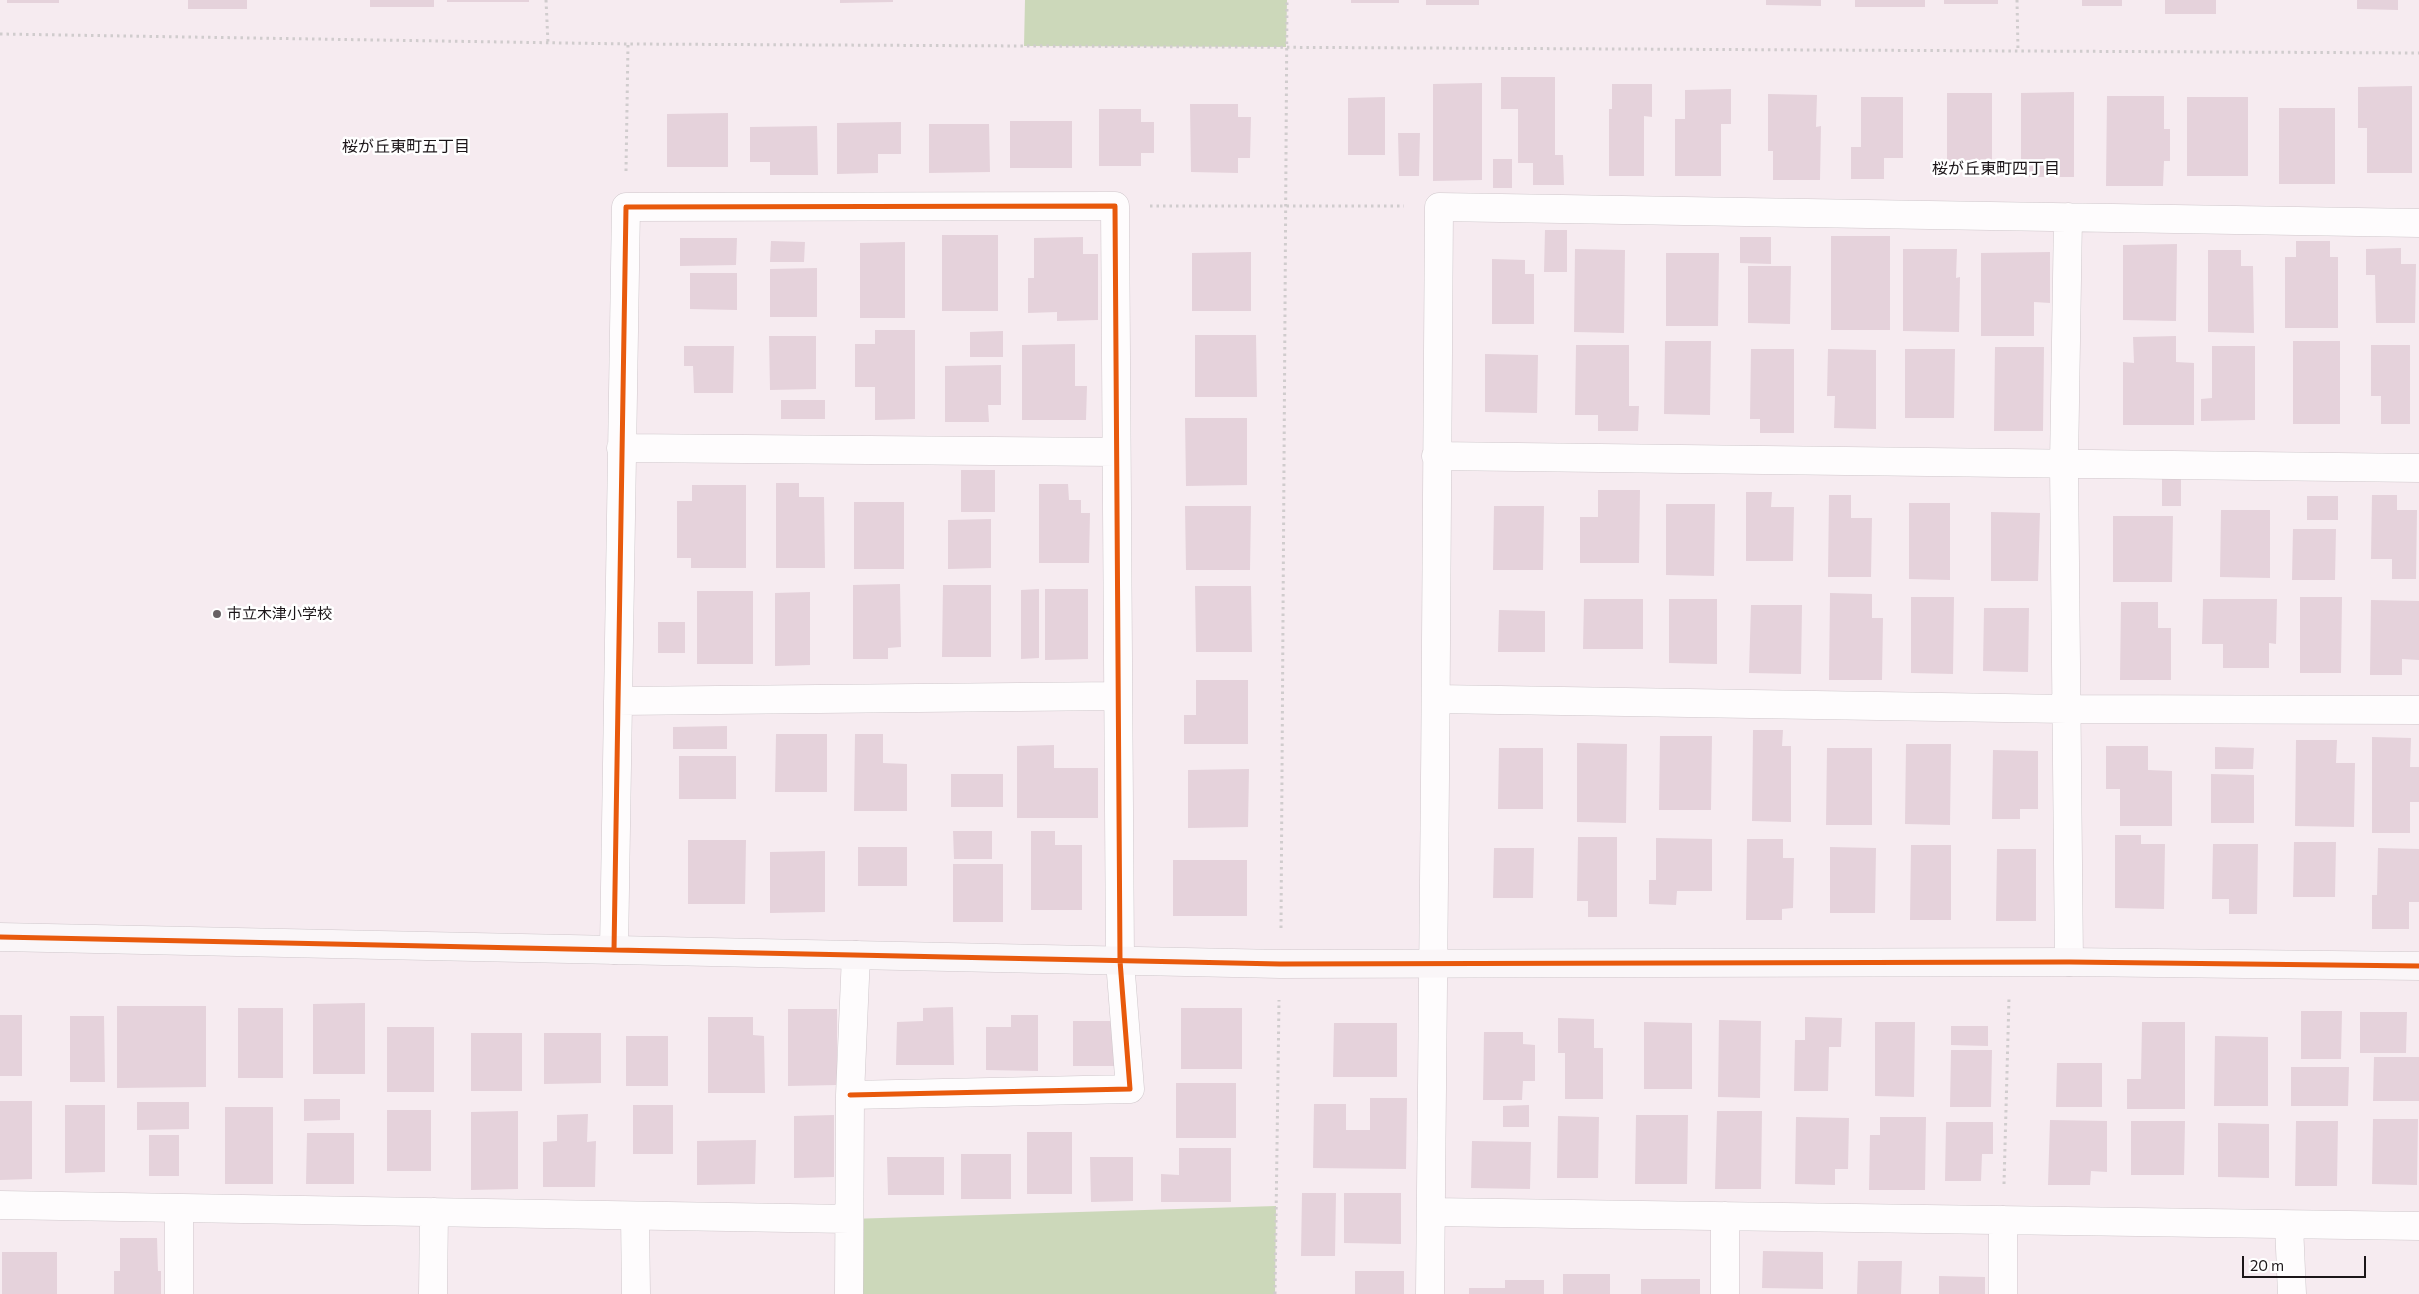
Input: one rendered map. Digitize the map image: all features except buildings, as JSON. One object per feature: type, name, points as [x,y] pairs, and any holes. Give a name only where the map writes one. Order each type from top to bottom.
[{"type":"street","points":[[614,950],[626,207],[1114,206],[1120,961],[1130,1089],[850,1095]]},
{"type":"street","points":[[1430,1294],[1436,963],[1436,456],[1439,206],[2419,222]]},
{"type":"street","points":[[2068,217],[2064,464],[2069,962]]},
{"type":"street","points":[[621,448],[1116,452]]},
{"type":"street","points":[[1436,456],[2419,468]]},
{"type":"street","points":[[618,701],[1118,696]]},
{"type":"street","points":[[1436,699],[2066,709],[2419,710]]},
{"type":"street","points":[[0,937],[1280,964],[2069,962],[2419,966]]},
{"type":"street","points":[[849,1294],[850,1095],[856,955]]},
{"type":"street","points":[[0,1205],[849,1219]]},
{"type":"street","points":[[179,1208],[179,1294]]},
{"type":"street","points":[[433,1294],[434,1212]]},
{"type":"street","points":[[1431,1212],[2419,1226]]},
{"type":"street","points":[[635,1216],[636,1294]]},
{"type":"street","points":[[1725,1216],[1725,1294]]},
{"type":"street","points":[[2003,1220],[2004,1294]]},
{"type":"street","points":[[2289,1225],[2292,1294]]},
{"type":"path","points":[[546,0],[548,43]]},
{"type":"path","points":[[1275,1294],[1280,964],[1286,0]]},
{"type":"path","points":[[2017,0],[2018,51]]},
{"type":"path","points":[[0,34],[628,44],[2419,53]]},
{"type":"path","points":[[626,207],[628,44]]},
{"type":"path","points":[[1114,206],[1439,206]]},
{"type":"path","points":[[2003,1220],[2010,962]]},
{"type":"green space","points":[[1025,0],[1287,0],[1286,47],[1024,46]]},
{"type":"green space","points":[[1276,1206],[1275,1294],[849,1294],[849,1219]]},
{"type":"cycle path","points":[[614,950],[626,207],[1115,206],[1120,961],[1130,1089],[850,1095]]},
{"type":"cycle path","points":[[0,937],[1280,964],[2069,962],[2419,966]]},
{"type":"place","name":"市立木津小学校","points":[[217,614]]},
{"type":"district","name":"桜が丘東町五丁目","points":[[406,147]]},
{"type":"district","name":"桜が丘東町四丁目","points":[[1996,169]]}]
